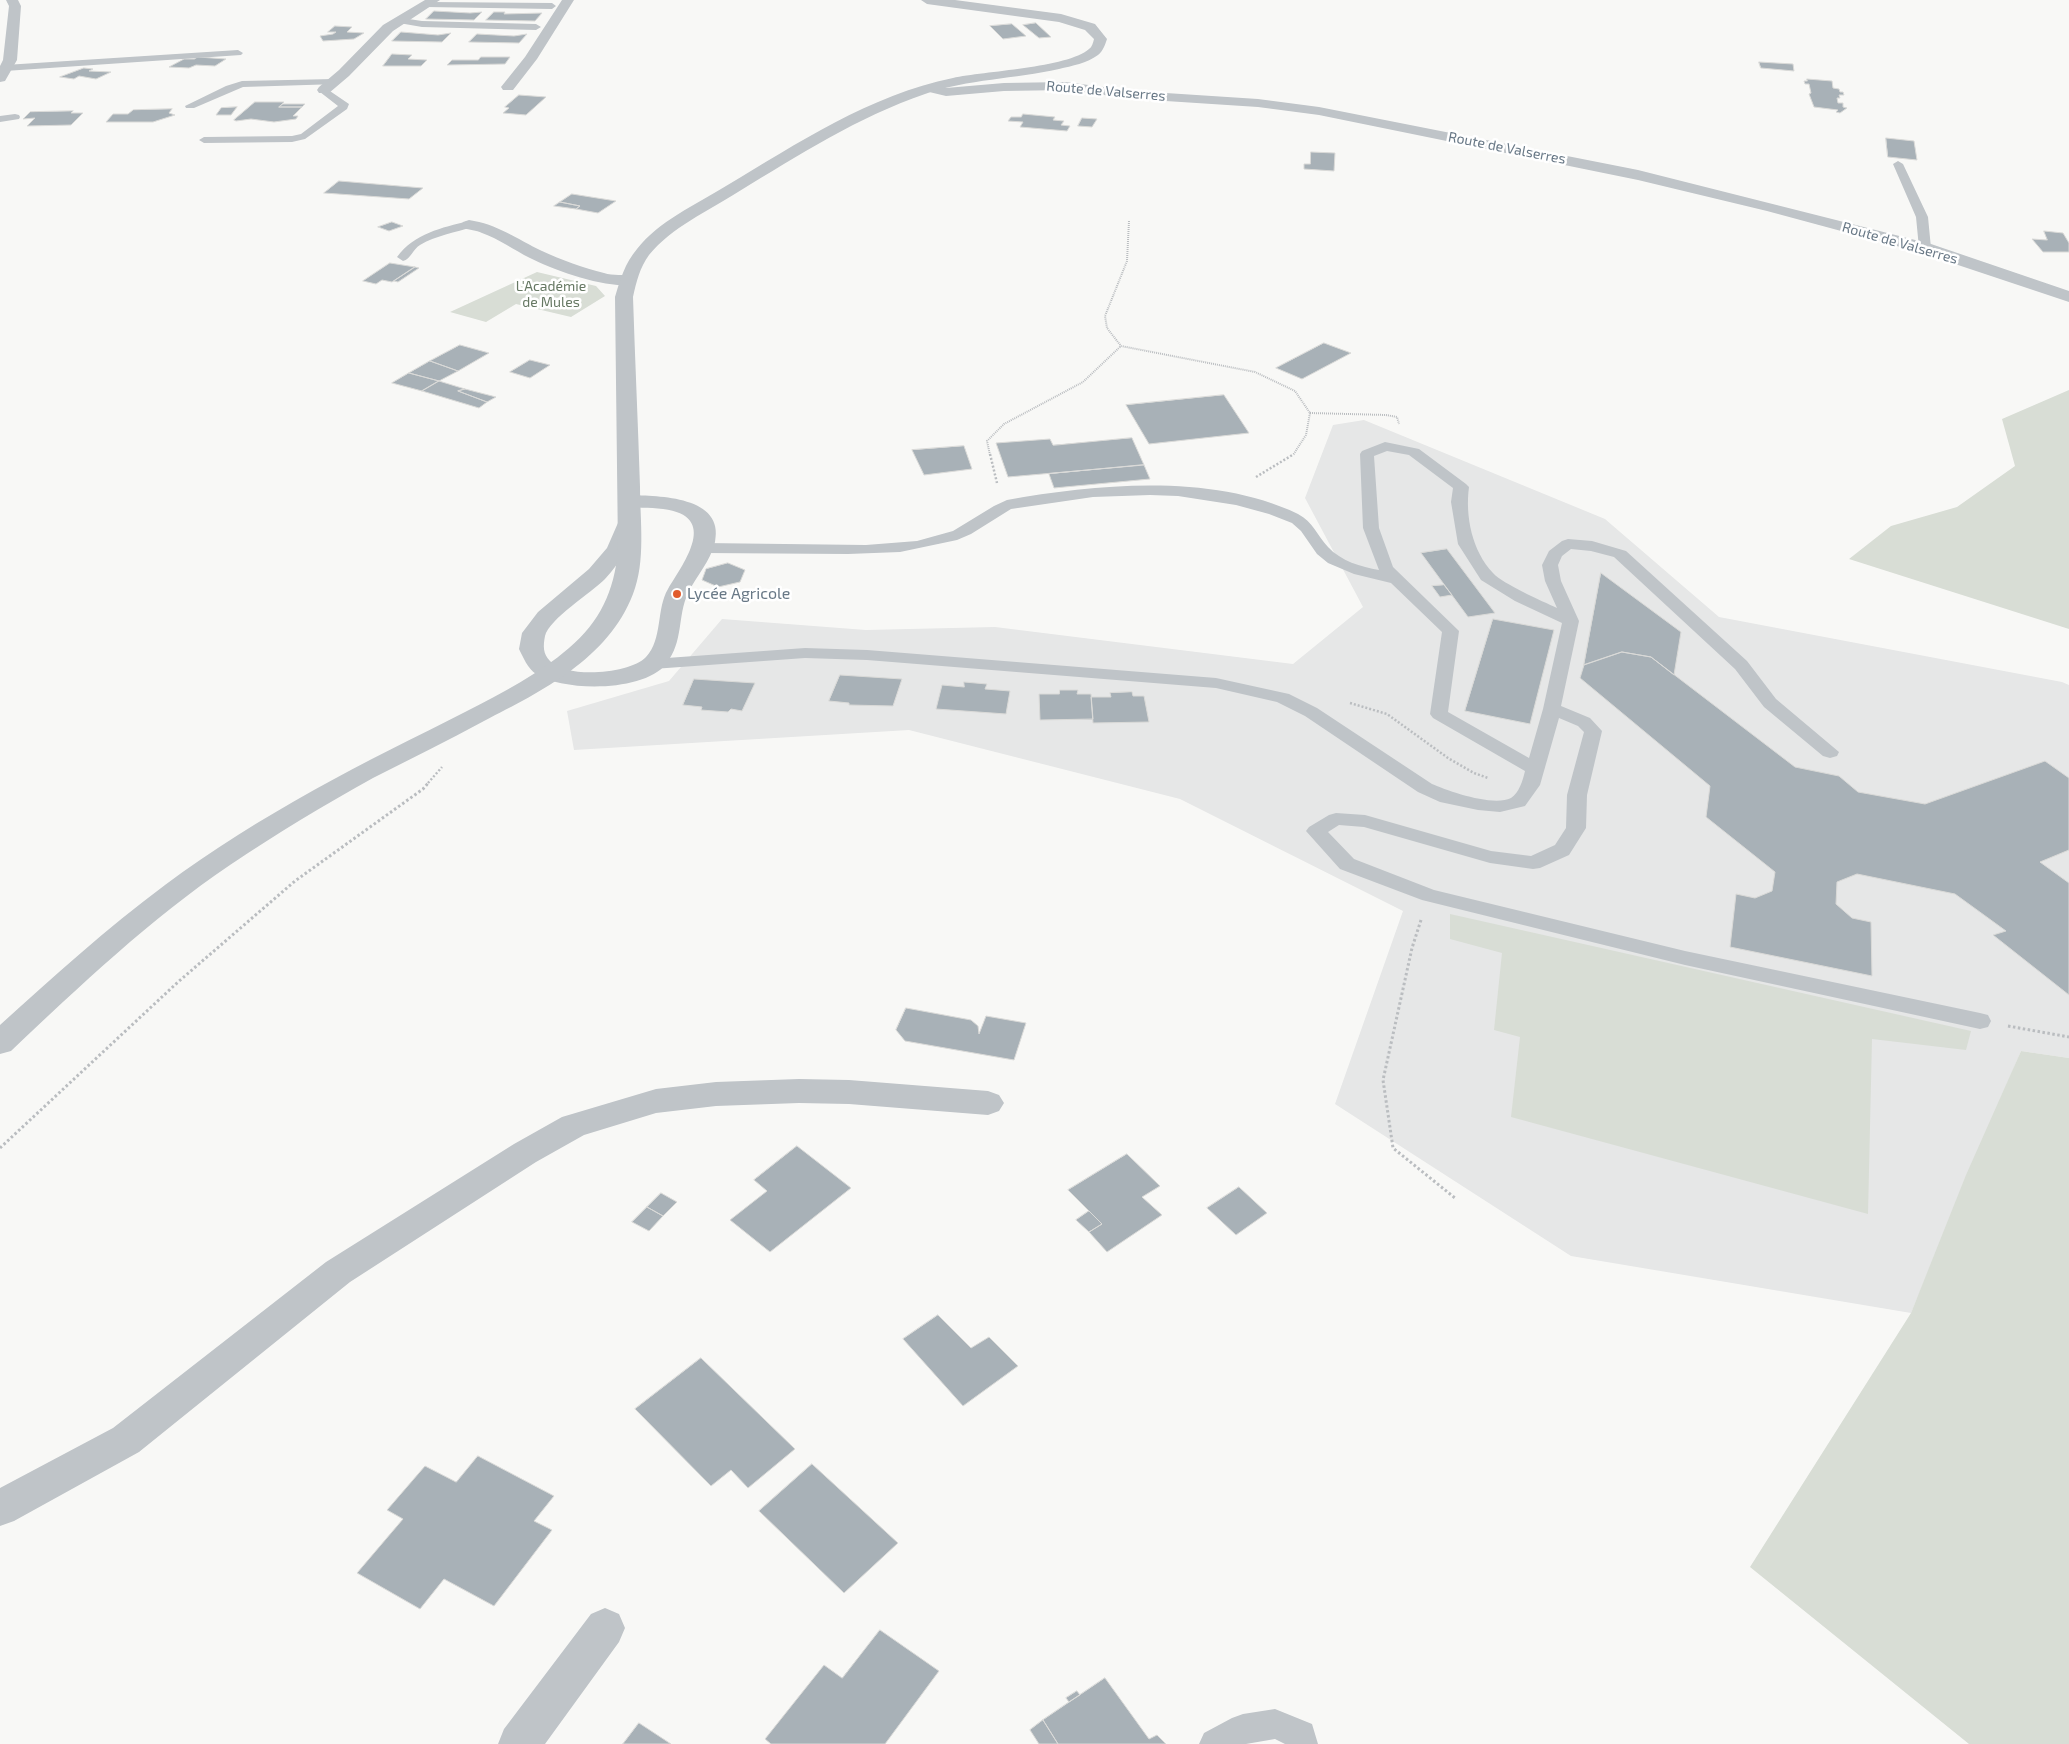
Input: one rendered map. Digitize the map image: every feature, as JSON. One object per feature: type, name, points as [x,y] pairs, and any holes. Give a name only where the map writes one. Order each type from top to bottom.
[{"type":"street","points":[[3,73],[10,60],[16,6],[12,0]]},
{"type":"street","points":[[508,87],[530,60],[568,0]]},
{"type":"street","points":[[0,1043],[76,972],[139,918],[203,871],[359,776],[553,674],[594,638],[611,617],[622,595],[627,578],[629,511],[624,297],[633,267],[643,252],[657,238],[703,207],[849,120],[893,99],[930,88],[1070,62],[1093,52],[1101,39],[1090,27],[1061,18],[927,0]]},
{"type":"street","points":[[329,86],[388,28],[432,2]]},
{"type":"street","name":"Route de Valserres","points":[[930,88],[946,92],[1004,87],[1065,86],[1135,95],[1258,103],[1319,111],[1638,175],[1925,248],[2069,297]]},
{"type":"street","points":[[469,225],[483,227],[502,235],[537,255],[603,279],[628,280]]},
{"type":"street","points":[[660,502],[691,510],[701,517],[706,525],[706,536],[702,548],[677,594],[661,653],[653,664],[639,673],[606,678],[577,678],[553,674],[541,667],[531,649],[534,633],[546,617],[597,574],[617,549],[629,511],[660,502]]},
{"type":"street","points":[[0,1508],[126,1440],[338,1272],[526,1153],[573,1126],[656,1101],[716,1094],[849,1092],[988,1103]]},
{"type":"street","points":[[519,1744],[605,1628]]},
{"type":"lane","points":[[432,2],[552,6]]},
{"type":"lane","points":[[402,20],[422,24],[536,27]]},
{"type":"lane","points":[[3,73],[238,53]]},
{"type":"lane","points":[[190,106],[242,84],[329,86],[337,98],[344,104],[343,107],[305,136],[292,139],[204,140]]},
{"type":"lane","points":[[0,118],[15,117]]},
{"type":"lane","points":[[1898,164],[1922,217],[1925,248]]},
{"type":"lane","points":[[404,257],[415,243],[448,230],[469,225]]},
{"type":"lane","points":[[1535,770],[1439,714],[1451,632],[1386,569],[1371,528],[1367,454],[1385,446],[1414,452],[1461,487],[1459,502],[1466,544],[1487,577],[1521,598],[1571,621]]},
{"type":"lane","points":[[702,548],[879,551],[931,543],[969,530],[994,511],[1007,505],[1046,498],[1127,489],[1163,489],[1208,494],[1276,510],[1298,521],[1314,534],[1325,554],[1346,566],[1397,579]]},
{"type":"lane","points":[[653,664],[806,653],[1216,683],[1283,698],[1311,712],[1425,788],[1447,798],[1500,806],[1518,802],[1531,785],[1552,709],[1571,621],[1553,582],[1550,565],[1555,554],[1568,544],[1592,546],[1620,554],[1741,665],[1770,703],[1830,752]]},
{"type":"lane","points":[[1552,709],[1584,722],[1592,732],[1577,795],[1576,828],[1562,850],[1533,863],[1490,857],[1365,821],[1336,819],[1316,830],[1347,864],[1429,895],[1685,958],[1980,1021]]},
{"type":"lane","points":[[1215,1744],[1243,1729],[1275,1724],[1301,1735],[1302,1744]]},
{"type":"path","points":[[1129,221],[1127,261],[1105,316],[1107,328],[1121,346],[1255,372],[1295,391],[1310,413],[1306,435],[1293,455],[1260,476],[1208,494]]},
{"type":"path","points":[[1007,505],[994,476],[987,440],[1004,424],[1083,382],[1121,346]]},
{"type":"path","points":[[1310,413],[1379,413],[1397,417],[1400,426],[1395,448]]},
{"type":"path","points":[[0,1148],[178,982],[295,881],[423,789],[447,762]]},
{"type":"path","points":[[1429,895],[1412,948],[1383,1080],[1393,1148],[1455,1198]]},
{"type":"path","points":[[1980,1021],[2069,1037]]},
{"type":"shaded area","points":[[1364,420],[1605,519],[1719,617],[2062,682],[2069,685],[2069,1058],[2021,1051],[1911,1313],[1571,1256],[1335,1104],[1403,911],[1180,799],[909,730],[574,750],[567,711],[669,681],[722,619],[866,630],[995,627],[1293,664],[1363,607],[1305,498],[1333,425]]},
{"type":"green space","name":"L'Académie de Mules","points":[[537,272],[596,286],[605,296],[571,317],[516,304],[486,322],[450,312]]},
{"type":"green space","points":[[2069,390],[2069,629],[1849,559],[1891,526],[1957,507],[2015,466],[2002,419]]},
{"type":"green space","points":[[1450,914],[1971,1031],[1966,1050],[1872,1039],[1868,1214],[1511,1117],[1520,1037],[1494,1030],[1502,953],[1450,939]]},
{"type":"green space","points":[[2021,1051],[2069,1058],[2069,1744],[1969,1744],[1750,1567],[1911,1313],[1966,1175]]},
{"type":"building","points":[[434,11],[482,12],[474,20],[426,19]]},
{"type":"building","points":[[494,12],[505,12],[504,14],[542,13],[535,21],[486,20]]},
{"type":"building","points":[[1036,23],[1051,37],[1039,38],[1023,25]]},
{"type":"building","points":[[1012,24],[1026,36],[1003,39],[990,26]]},
{"type":"building","points":[[335,26],[352,27],[347,32],[364,33],[354,39],[323,41],[320,36],[336,32],[328,32]]},
{"type":"building","points":[[401,32],[438,35],[451,33],[442,42],[392,41]]},
{"type":"building","points":[[477,34],[514,36],[527,34],[519,43],[469,42]]},
{"type":"building","points":[[392,54],[412,55],[408,59],[427,60],[421,66],[383,66]]},
{"type":"building","points":[[198,57],[226,59],[215,66],[169,67],[184,59]]},
{"type":"building","points":[[481,57],[510,57],[505,64],[447,65],[452,60],[478,60]]},
{"type":"building","points":[[1759,62],[1793,64],[1794,71],[1761,68]]},
{"type":"building","points":[[84,68],[93,69],[89,71],[111,72],[96,79],[79,76],[74,79],[60,77]]},
{"type":"building","points":[[1807,79],[1832,81],[1833,88],[1839,89],[1844,95],[1839,95],[1840,98],[1837,98],[1838,103],[1843,103],[1843,107],[1847,108],[1840,113],[1836,112],[1838,110],[1814,107],[1809,94],[1811,93],[1809,84],[1805,84],[1804,81],[1807,81]]},
{"type":"building","points":[[519,95],[546,97],[526,115],[503,113],[509,108],[505,107]]},
{"type":"building","points":[[255,102],[284,102],[279,107],[302,107],[293,116],[298,116],[296,119],[274,122],[251,119],[234,120]]},
{"type":"building","points":[[283,104],[305,104],[302,107],[279,107]]},
{"type":"building","points":[[237,107],[231,115],[216,115],[221,108]]},
{"type":"building","points":[[172,109],[169,113],[175,115],[153,122],[106,122],[113,114],[128,114],[133,110]]},
{"type":"building","points":[[73,111],[71,113],[83,113],[71,125],[27,126],[35,118],[23,119],[30,112]]},
{"type":"building","points":[[1023,114],[1055,117],[1053,120],[1064,121],[1061,125],[1070,126],[1067,131],[1020,127],[1023,122],[1008,121],[1011,117],[1021,117]]},
{"type":"building","points":[[1082,118],[1097,119],[1092,127],[1078,126]]},
{"type":"building","points":[[1886,138],[1914,141],[1917,160],[1888,157]]},
{"type":"building","points":[[1311,152],[1335,153],[1334,171],[1304,169],[1304,164],[1310,164]]},
{"type":"building","points":[[339,181],[423,188],[409,199],[324,193]]},
{"type":"building","points":[[572,194],[616,201],[598,213],[576,209],[580,206],[560,202]]},
{"type":"building","points":[[560,202],[580,206],[576,209],[554,206]]},
{"type":"building","points":[[392,222],[403,226],[389,231],[378,227]]},
{"type":"building","points":[[2044,231],[2063,233],[2069,243],[2069,252],[2043,252],[2032,239],[2047,240]]},
{"type":"building","points":[[390,263],[415,267],[392,282],[382,280],[376,284],[363,281]]},
{"type":"building","points":[[415,267],[419,268],[398,282],[394,281]]},
{"type":"building","points":[[1324,343],[1351,353],[1302,379],[1276,368]]},
{"type":"building","points":[[460,345],[489,353],[458,371],[430,361]]},
{"type":"building","points":[[530,360],[550,365],[530,378],[510,372]]},
{"type":"building","points":[[430,361],[458,371],[439,381],[409,373]]},
{"type":"building","points":[[409,373],[439,381],[422,391],[392,383]]},
{"type":"building","points":[[439,381],[465,389],[458,391],[487,402],[479,408],[422,391]]},
{"type":"building","points":[[465,389],[496,397],[487,402],[458,391]]},
{"type":"building","points":[[1224,395],[1249,433],[1149,444],[1126,405]]},
{"type":"building","points":[[1132,438],[1144,465],[1008,477],[996,443],[1050,439],[1053,445]]},
{"type":"building","points":[[964,446],[972,469],[924,475],[912,450]]},
{"type":"building","points":[[1144,465],[1150,479],[1054,488],[1049,474]]},
{"type":"building","points":[[1447,549],[1495,613],[1468,617],[1421,553]]},
{"type":"building","points":[[728,563],[745,570],[740,582],[718,587],[702,580],[706,569]]},
{"type":"building","points":[[1601,573],[1681,632],[1674,675],[1651,657],[1622,652],[1584,665]]},
{"type":"building","points":[[1444,585],[1452,595],[1440,597],[1432,586]]},
{"type":"building","points":[[1493,619],[1554,630],[1530,724],[1465,711]]},
{"type":"building","points":[[1622,652],[1651,657],[1795,767],[1839,776],[1858,792],[1925,804],[2045,761],[2069,778],[2069,850],[2040,862],[2069,883],[2069,995],[1993,935],[2006,931],[1955,894],[1857,874],[1837,882],[1836,904],[1852,918],[1871,922],[1872,976],[1730,947],[1736,894],[1755,898],[1772,891],[1775,872],[1706,817],[1710,786],[1580,678],[1584,665]]},
{"type":"building","points":[[840,675],[902,679],[893,706],[849,705],[849,703],[829,701]]},
{"type":"building","points":[[694,679],[755,683],[742,711],[731,709],[728,712],[701,710],[702,707],[683,705]]},
{"type":"building","points":[[964,682],[987,684],[985,689],[1010,691],[1006,714],[936,709],[942,685],[964,687]]},
{"type":"building","points":[[1060,690],[1078,690],[1077,694],[1091,694],[1093,719],[1040,720],[1039,694],[1059,694]]},
{"type":"building","points":[[1132,692],[1133,696],[1144,696],[1149,722],[1093,723],[1091,697],[1111,697],[1110,693]]},
{"type":"building","points":[[906,1008],[971,1020],[978,1026],[979,1034],[986,1016],[1026,1023],[1014,1060],[905,1041],[896,1030]]},
{"type":"building","points":[[797,1146],[851,1188],[770,1252],[730,1220],[767,1191],[754,1180]]},
{"type":"building","points":[[1127,1154],[1160,1186],[1142,1197],[1162,1215],[1107,1252],[1089,1232],[1102,1224],[1068,1190]]},
{"type":"building","points":[[1239,1187],[1267,1213],[1236,1235],[1207,1208]]},
{"type":"building","points":[[661,1193],[677,1202],[663,1216],[647,1207]]},
{"type":"building","points":[[647,1207],[663,1216],[649,1231],[632,1222]]},
{"type":"building","points":[[1089,1211],[1102,1224],[1089,1232],[1076,1220]]},
{"type":"building","points":[[938,1315],[971,1348],[989,1337],[1018,1366],[963,1406],[903,1339]]},
{"type":"building","points":[[701,1358],[795,1449],[748,1488],[731,1470],[711,1486],[635,1409]]},
{"type":"building","points":[[478,1456],[554,1496],[534,1521],[552,1530],[494,1606],[444,1579],[420,1609],[357,1573],[403,1519],[387,1510],[425,1466],[456,1482]]},
{"type":"building","points":[[812,1464],[898,1543],[844,1593],[759,1511]]},
{"type":"building","points":[[880,1630],[939,1671],[885,1744],[771,1744],[765,1739],[824,1665],[842,1678]]},
{"type":"building","points":[[1105,1678],[1149,1739],[1157,1735],[1166,1744],[1058,1744],[1043,1720]]},
{"type":"building","points":[[1077,1691],[1080,1695],[1069,1702],[1066,1698]]},
{"type":"building","points":[[1043,1720],[1058,1744],[1039,1744],[1030,1730]]},
{"type":"building","points":[[639,1723],[671,1744],[623,1744]]},
{"type":"place","name":"Lycée Agricole","points":[[677,594]]}]
